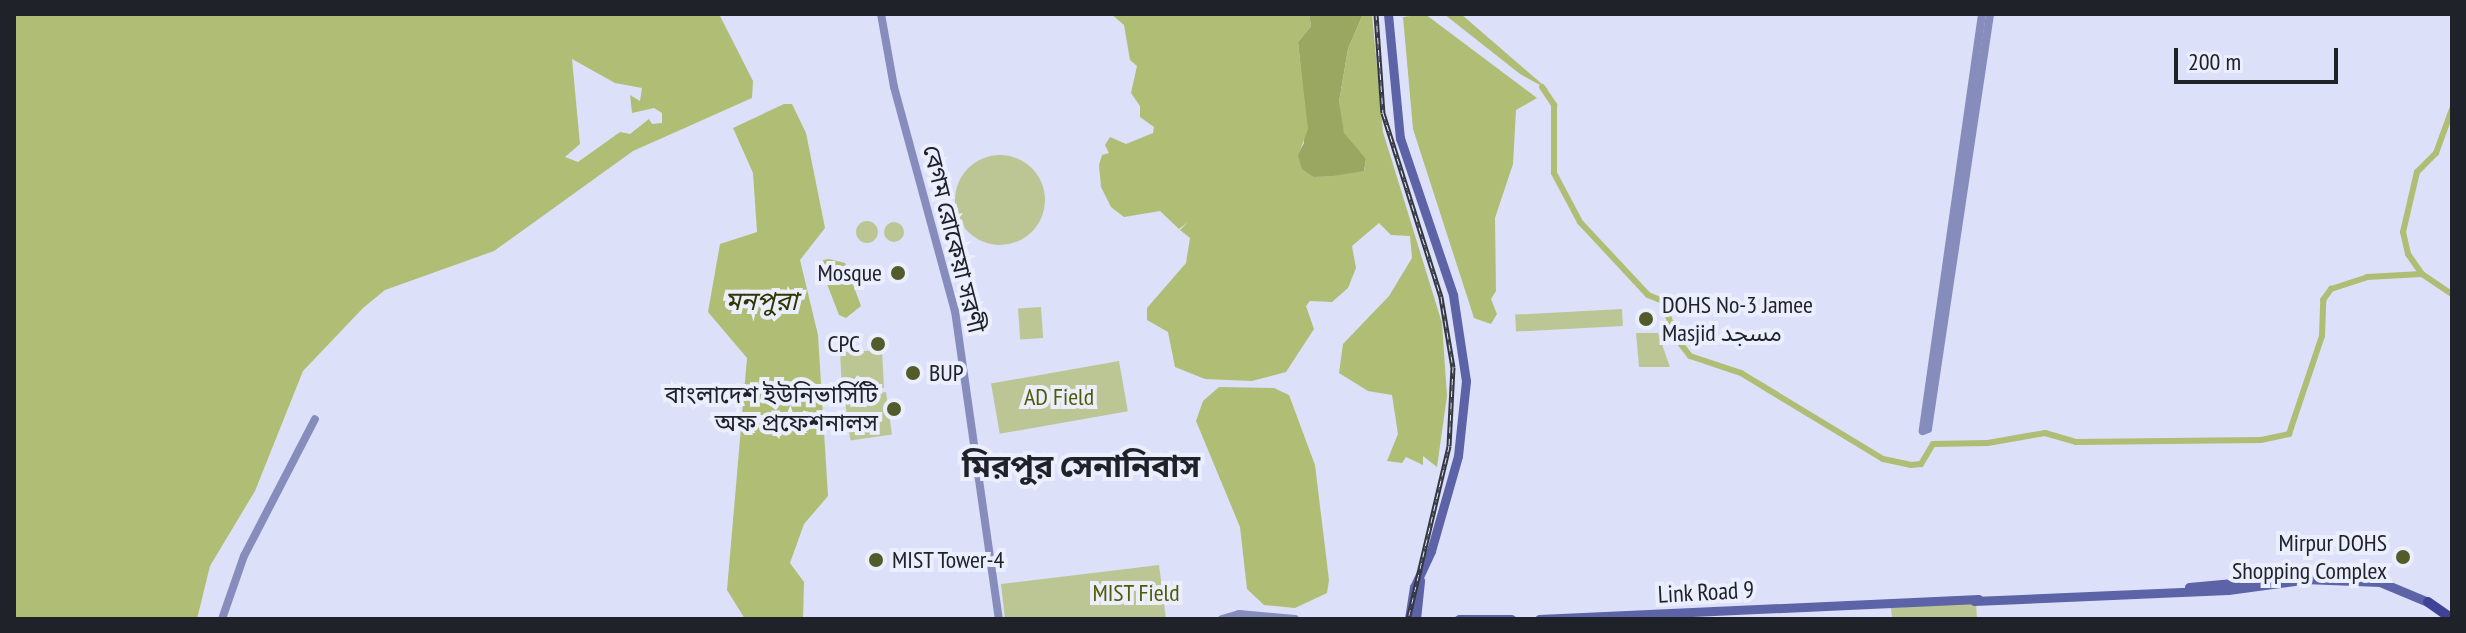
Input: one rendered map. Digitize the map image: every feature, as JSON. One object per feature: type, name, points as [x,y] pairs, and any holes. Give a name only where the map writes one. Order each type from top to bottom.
[{"type":"main road","points":[[1388,14],[1400,138],[1453,295],[1466,381],[1461,444],[1409,619]]},
{"type":"main road","name":"Link Road 9","points":[[1539,619],[2142,593],[2309,579],[2380,582],[2428,602],[2452,619]]},
{"type":"main road","points":[[1416,619],[1420,580]]},
{"type":"main road","name":"Link Road 9","points":[[2428,602],[2443,619]]},
{"type":"main road","points":[[1459,619],[1511,619]]},
{"type":"street","name":"বেগম রোকেয়া সরণী","points":[[881,14],[894,87],[955,311],[999,619]]},
{"type":"street","points":[[1982,14],[1921,429],[1926,431],[1990,14]]},
{"type":"street","points":[[222,619],[244,556],[315,419]]},
{"type":"street","points":[[1222,619],[1252,614],[1295,619]]},
{"type":"green space","points":[[1000,155],[1025,163],[1037,175],[1045,200],[1037,225],[1025,237],[1000,245],[975,237],[963,225],[955,200],[963,175],[975,163]]},
{"type":"green space","points":[[867,221],[875,224],[878,232],[875,240],[867,243],[859,240],[856,232],[859,224]]},
{"type":"green space","points":[[894,222],[901,225],[904,232],[901,239],[894,242],[887,239],[884,232],[887,225]]},
{"type":"green space","points":[[1041,307],[1043,338],[1020,340],[1018,309]]},
{"type":"green space","points":[[1622,309],[1623,326],[1516,332],[1515,315]]},
{"type":"green space","points":[[1636,333],[1658,333],[1670,367],[1639,367]]},
{"type":"green space","points":[[882,350],[884,388],[842,390],[840,352]]},
{"type":"green space","name":"AD Field","points":[[1119,361],[1128,411],[1000,434],[991,384]]},
{"type":"green space","points":[[886,392],[892,435],[850,440],[844,398]]},
{"type":"green space","name":"MIST Field","points":[[1159,565],[1166,619],[1005,619],[1001,584]]},
{"type":"green space","points":[[1976,602],[1977,619],[1892,619],[1891,608]]},
{"type":"shaded area","points":[[1309,14],[1363,14],[1348,49],[1339,102],[1366,159],[1364,171],[1355,176],[1313,177],[1301,169],[1297,156],[1304,143],[1304,102],[1298,42],[1311,26]]},
{"type":"water","points":[[14,14],[719,14],[753,81],[752,98],[633,151],[494,251],[385,290],[363,308],[303,371],[255,491],[210,566],[197,619],[14,619]],"holes":[[[572,59],[615,83],[642,88],[640,101],[630,95],[632,113],[654,108],[662,113],[662,123],[652,124],[649,119],[630,134],[620,132],[578,162],[565,157],[580,144]]]},
{"type":"water","points":[[1111,14],[1309,14],[1311,26],[1298,42],[1308,129],[1298,156],[1302,169],[1313,177],[1326,177],[1364,171],[1366,159],[1344,133],[1339,102],[1348,49],[1363,14],[1372,14],[1383,132],[1442,323],[1447,396],[1437,467],[1423,456],[1423,465],[1406,457],[1402,463],[1387,461],[1398,434],[1392,395],[1368,391],[1339,373],[1343,344],[1389,296],[1412,258],[1410,236],[1391,235],[1379,223],[1352,246],[1356,268],[1348,288],[1332,302],[1310,301],[1306,306],[1314,329],[1286,372],[1252,381],[1205,379],[1175,367],[1168,332],[1147,320],[1147,308],[1186,263],[1190,238],[1180,230],[1188,222],[1179,229],[1160,211],[1124,217],[1111,207],[1101,187],[1099,165],[1102,155],[1109,153],[1105,145],[1110,137],[1126,144],[1153,133],[1154,127],[1140,117],[1140,106],[1131,93],[1137,66],[1130,60],[1124,25]]},
{"type":"water","points":[[1425,14],[1537,98],[1516,110],[1513,164],[1495,218],[1496,291],[1491,299],[1497,314],[1491,324],[1474,318],[1413,129],[1403,17]]},
{"type":"water","points":[[1444,14],[1461,14],[1549,90],[1520,74]]},
{"type":"water","name":"মনপুরা","points":[[784,104],[792,104],[806,133],[825,228],[800,260],[818,335],[828,496],[804,524],[790,563],[804,582],[803,619],[745,619],[727,590],[747,358],[708,312],[720,244],[757,232],[753,173],[733,128]]},
{"type":"water","points":[[823,260],[845,263],[861,306],[846,318],[839,315],[822,271]]},
{"type":"water","points":[[1219,387],[1274,388],[1289,395],[1315,465],[1329,580],[1327,593],[1295,608],[1264,605],[1247,589],[1240,527],[1196,421],[1203,401]]},
{"type":"pier","points":[[738,415],[826,415],[826,418],[738,418]]},
{"type":"waterway","points":[[1542,87],[1554,105],[1554,173],[1580,222],[1648,295],[1663,301],[1676,338],[1690,356],[1741,373],[1883,459],[1911,465],[1921,464],[1933,444],[1988,443],[2045,433],[2076,442],[2261,440],[2289,434],[2322,336],[2323,300],[2331,289],[2367,277],[2422,274]]},
{"type":"waterway","points":[[2452,109],[2436,153],[2417,172],[2403,232],[2408,254],[2422,274],[2452,294]]},
{"type":"railway","points":[[1376,14],[1383,113],[1441,297],[1453,367],[1449,446],[1408,619]]},
{"type":"place","name":"Mosque","points":[[898,273]]},
{"type":"place","name":"DOHS No-3 Jamee Masjid مسجد","points":[[1646,319]]},
{"type":"place","name":"CPC","points":[[878,344]]},
{"type":"place","name":"BUP","points":[[913,373]]},
{"type":"place","name":"বাংলাদেশ ইউনিভার্সিটি অফ প্রফেশনালস","points":[[894,409]]},
{"type":"place","name":"Mirpur DOHS Shopping Complex","points":[[2403,557]]},
{"type":"place","name":"MIST Tower-4","points":[[876,560]]},
{"type":"district","name":"মিরপুর সেনানিবাস","points":[[1081,465]]}]
